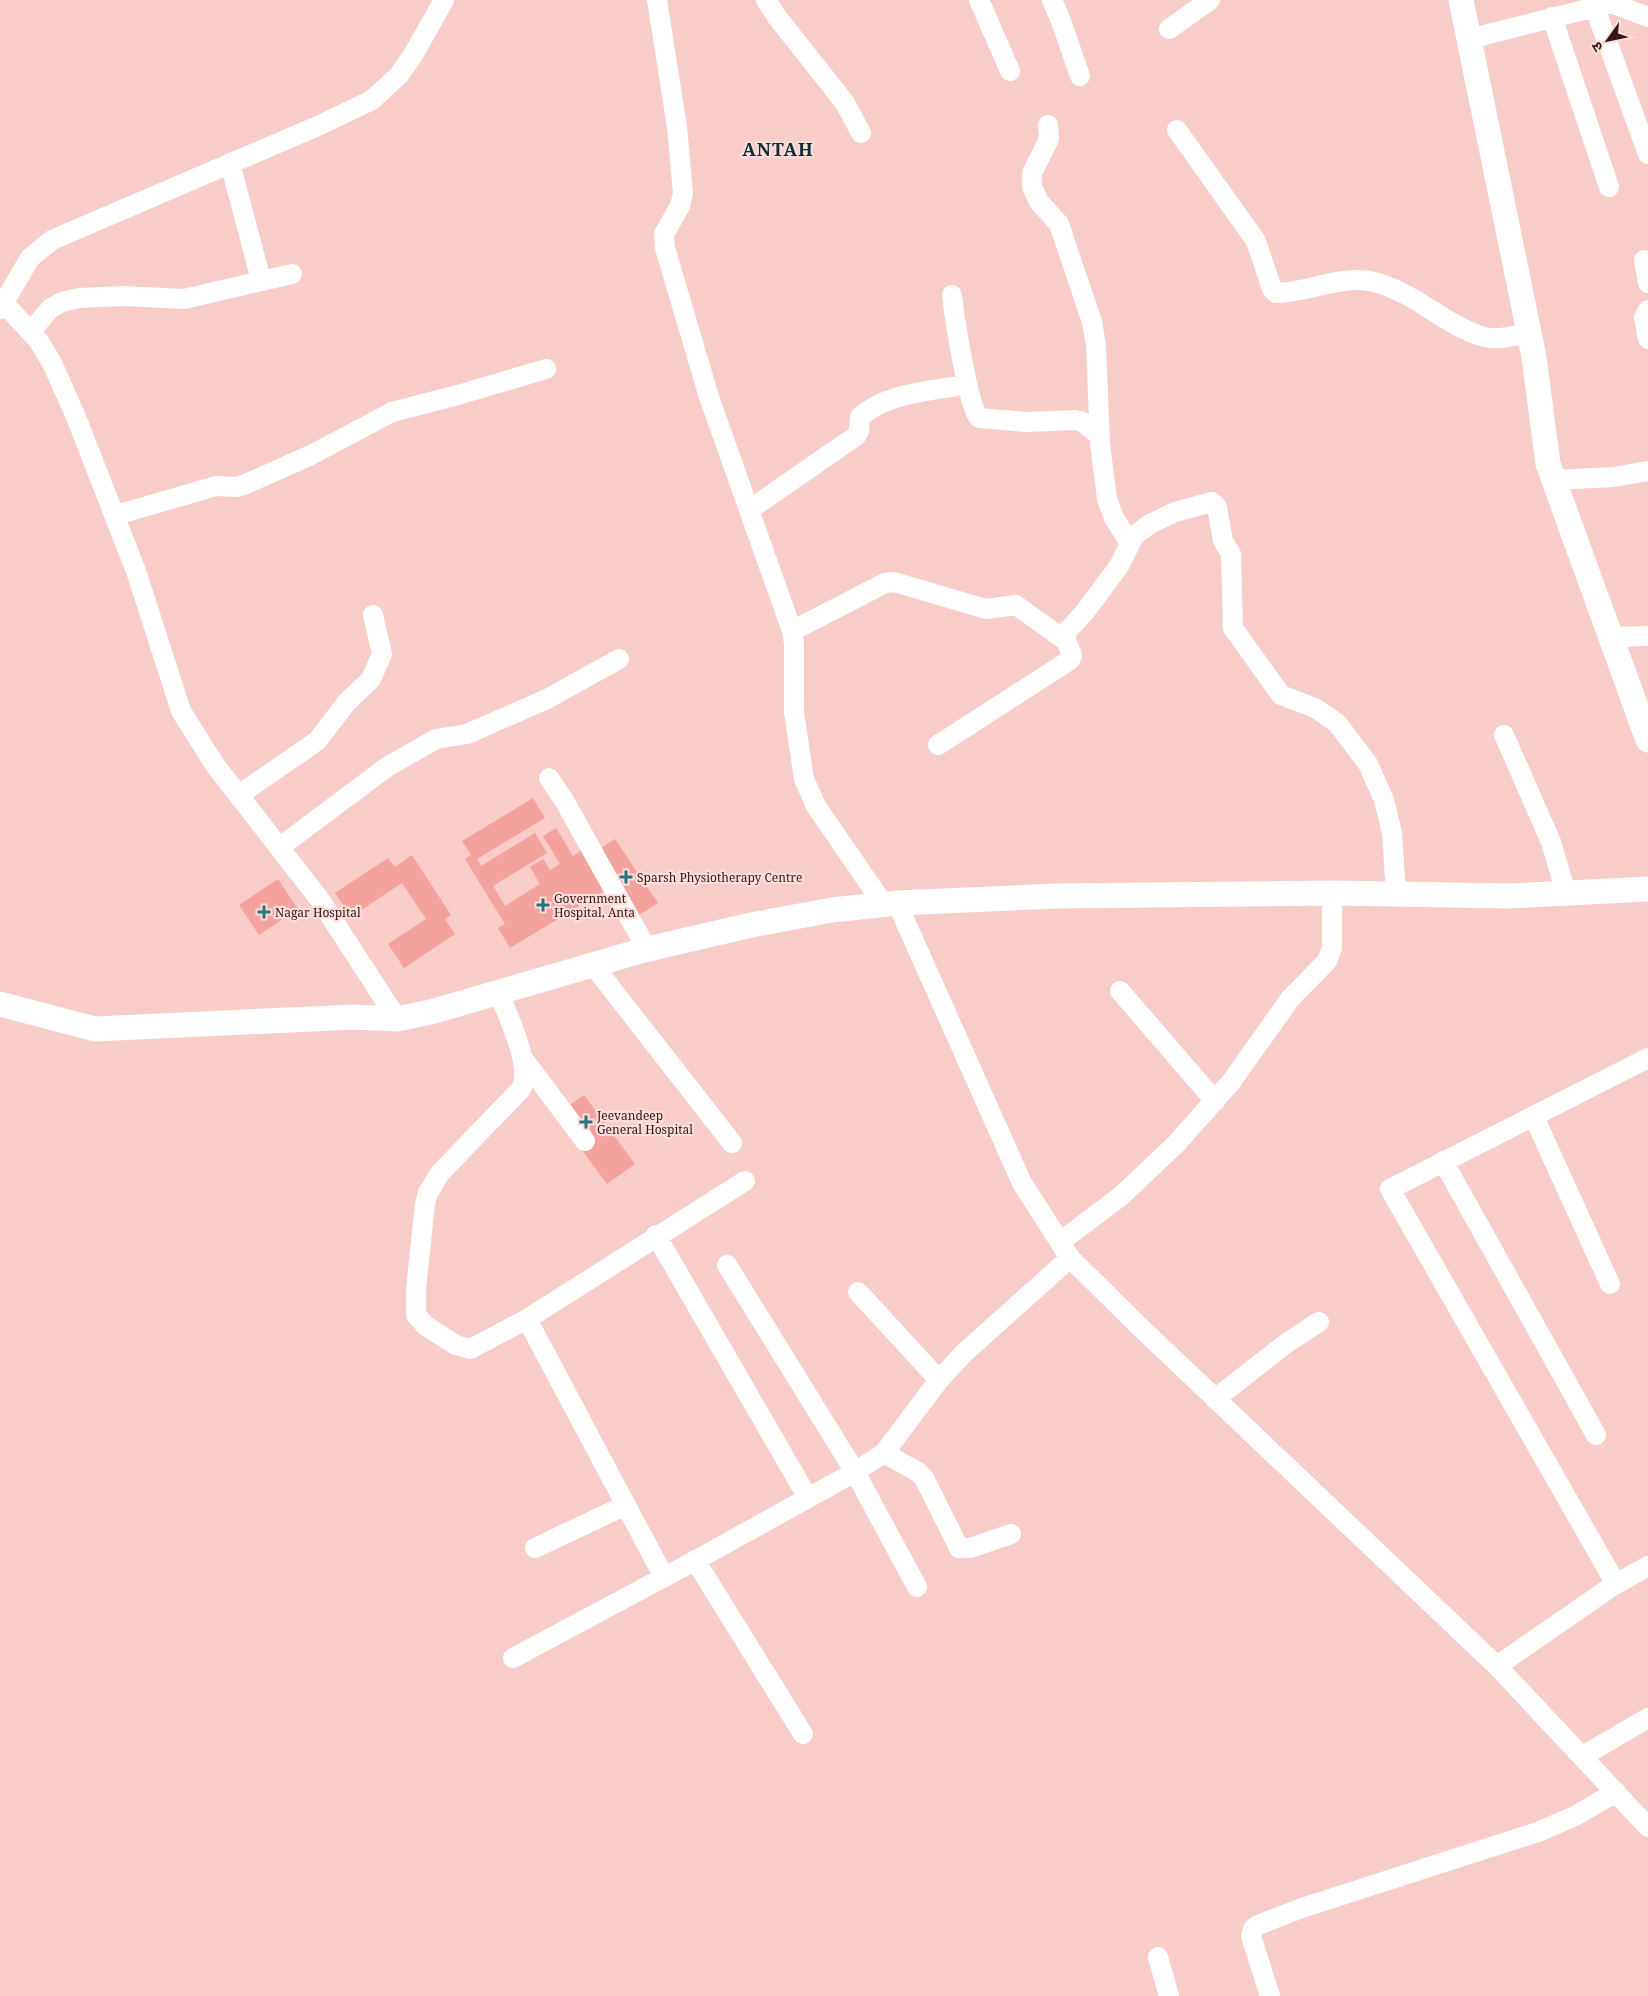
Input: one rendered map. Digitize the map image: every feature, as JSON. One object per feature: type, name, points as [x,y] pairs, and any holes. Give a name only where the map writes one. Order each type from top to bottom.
[{"type":"main road","points":[[1461,0],[1538,374],[1546,453],[1554,480],[1648,740]]},
{"type":"main road","points":[[0,1004],[95,1029],[354,1017],[397,1019],[461,1005],[647,949],[784,918],[891,904],[1057,896],[1332,893],[1509,896],[1648,889]]},
{"type":"street","points":[[397,1019],[320,900],[204,750],[181,711],[116,515],[52,363],[31,331],[2,306],[30,258],[52,240],[320,126],[378,96],[399,75],[408,62],[444,0]]},
{"type":"street","points":[[657,0],[676,127],[683,193],[680,206],[664,234],[665,248],[709,397],[792,631],[794,643],[794,712],[804,779],[816,806],[891,904],[1022,1183],[1065,1250],[1215,1399],[1497,1666],[1584,1756],[1647,1825]]},
{"type":"street","points":[[766,0],[777,17],[845,103],[861,133]]},
{"type":"street","points":[[979,0],[1010,72]]},
{"type":"street","points":[[1052,0],[1061,20],[1080,76]]},
{"type":"street","points":[[1168,29],[1210,0]]},
{"type":"street","points":[[1470,39],[1611,3],[1648,17]]},
{"type":"street","points":[[1595,8],[1648,154]]},
{"type":"street","points":[[1552,17],[1609,187]]},
{"type":"street","points":[[1048,125],[1049,139],[1032,173],[1032,187],[1039,202],[1059,224],[1092,322],[1096,345],[1100,436],[1108,506],[1130,544]]},
{"type":"street","points":[[1177,130],[1256,241],[1272,289],[1276,293],[1353,280],[1375,282],[1396,289],[1447,320],[1484,337],[1496,338],[1530,333]]},
{"type":"street","points":[[230,163],[261,280]]},
{"type":"street","points":[[1644,260],[1648,283]]},
{"type":"street","points":[[31,331],[51,308],[62,302],[79,298],[125,296],[184,299],[292,274]]},
{"type":"street","points":[[952,295],[968,384],[976,414],[983,420],[1026,422],[1075,420],[1081,422],[1100,436]]},
{"type":"street","points":[[1648,310],[1644,318],[1648,339]]},
{"type":"street","points":[[116,515],[216,486],[237,487],[246,484],[311,455],[392,412],[546,369]]},
{"type":"street","points":[[750,510],[856,436],[859,431],[860,417],[870,410],[894,398],[968,384]]},
{"type":"street","points":[[1554,480],[1613,477],[1648,471]]},
{"type":"street","points":[[1066,641],[1068,630],[1084,613],[1119,566],[1134,536],[1150,524],[1175,512],[1210,502],[1216,505],[1223,540],[1231,554],[1233,628],[1280,695],[1315,708],[1337,723],[1368,764],[1384,800],[1392,833],[1396,894]]},
{"type":"street","points":[[792,631],[885,583],[894,582],[986,609],[1016,605],[1066,641],[1072,655],[1070,660],[938,745]]},
{"type":"street","points":[[239,795],[317,741],[348,702],[371,679],[382,654],[374,615]]},
{"type":"street","points":[[1611,637],[1648,636]]},
{"type":"street","points":[[280,847],[387,767],[436,739],[467,734],[547,699],[619,659]]},
{"type":"street","points":[[1504,735],[1551,842],[1566,893]]},
{"type":"street","points":[[549,778],[565,802],[647,949]]},
{"type":"street","points":[[513,1658],[808,1498],[855,1472],[884,1453],[939,1380],[1102,1212],[1150,1170],[1215,1101],[1243,1066],[1281,1010],[1331,956],[1332,893]]},
{"type":"street","points":[[593,965],[732,1143]]},
{"type":"street","points":[[1120,991],[1215,1101]]},
{"type":"street","points":[[500,994],[522,1056],[525,1076],[521,1089],[440,1173],[428,1193],[422,1228],[416,1312],[426,1326],[465,1349],[478,1345],[526,1319],[745,1181]]},
{"type":"street","points":[[522,1056],[585,1141]]},
{"type":"street","points":[[1616,1584],[1390,1190],[1443,1161],[1534,1117],[1648,1058]]},
{"type":"street","points":[[1534,1117],[1610,1284]]},
{"type":"street","points":[[1443,1161],[1596,1434]]},
{"type":"street","points":[[656,1236],[808,1498]]},
{"type":"street","points":[[727,1265],[855,1472],[917,1587]]},
{"type":"street","points":[[858,1292],[939,1380]]},
{"type":"street","points":[[526,1319],[664,1577]]},
{"type":"street","points":[[1215,1399],[1288,1342],[1319,1322]]},
{"type":"street","points":[[884,1453],[918,1472],[924,1478],[959,1548],[970,1548],[1011,1534]]},
{"type":"street","points":[[535,1548],[626,1505]]},
{"type":"street","points":[[695,1560],[803,1734]]},
{"type":"street","points":[[1497,1666],[1616,1584],[1648,1566]]},
{"type":"street","points":[[1584,1756],[1648,1718]]},
{"type":"street","points":[[1270,1996],[1251,1936],[1253,1930],[1258,1925],[1302,1908],[1538,1832],[1574,1816],[1616,1792]]},
{"type":"street","points":[[1158,1958],[1169,1996]]},
{"type":"building","points":[[533,798],[545,818],[477,859],[481,866],[535,833],[547,853],[493,886],[505,906],[540,884],[530,867],[543,859],[550,870],[560,864],[543,836],[556,828],[573,856],[586,847],[611,887],[510,948],[498,928],[505,924],[465,859],[471,855],[462,841]]},
{"type":"building","points":[[615,839],[658,903],[638,916],[595,852]]},
{"type":"building","points":[[412,855],[451,915],[445,919],[455,934],[404,968],[388,944],[426,919],[402,883],[351,917],[335,893],[388,858],[395,867]]},
{"type":"building","points":[[278,879],[298,909],[259,935],[239,905]]},
{"type":"building","points":[[584,1095],[635,1164],[607,1184],[579,1146],[563,1110]]},
{"type":"place","name":"Sparsh Physiotherapy Centre","points":[[626,877]]},
{"type":"place","name":"Government Hospital, Anta","points":[[543,905]]},
{"type":"place","name":"Nagar Hospital","points":[[264,912]]},
{"type":"place","name":"Jeevandeep General Hospital","points":[[586,1122]]},
{"type":"district","name":"ANTAH","points":[[778,149]]}]
